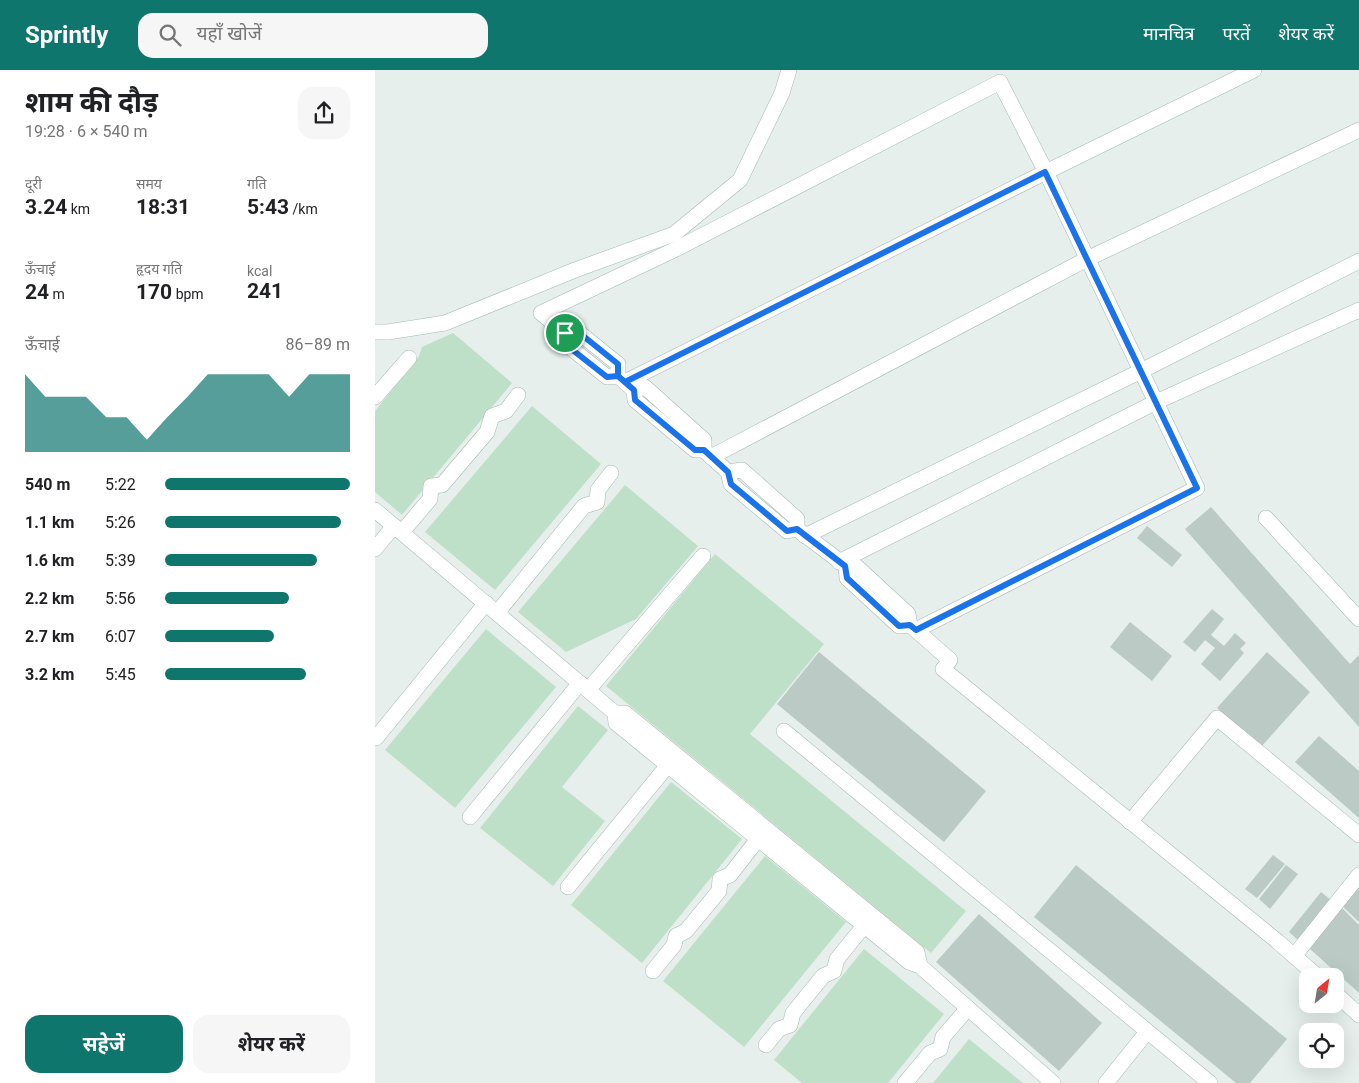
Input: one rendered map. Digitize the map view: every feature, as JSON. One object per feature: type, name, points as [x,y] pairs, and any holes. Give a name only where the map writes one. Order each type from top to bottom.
[{"type":"street","points":[[375,332],[388,332],[445,322],[575,270],[674,234],[740,180],[782,93],[789,70]]},
{"type":"street","points":[[626,383],[1045,172],[1254,70]]},
{"type":"street","points":[[626,383],[618,364],[577,331],[565,333],[541,313],[676,249],[1000,82],[1197,488],[913,628]]},
{"type":"street","points":[[708,453],[1087,259],[1359,130]]},
{"type":"street","points":[[801,532],[1141,371],[1359,261]]},
{"type":"street","points":[[842,564],[1156,402],[1359,310]]},
{"type":"street","points":[[375,397],[409,358]]},
{"type":"street","points":[[626,383],[645,388],[704,440],[708,453],[728,472],[742,470],[797,519],[801,532],[842,564],[857,567],[908,614],[913,628],[950,660],[943,669],[1308,968]]},
{"type":"street","points":[[375,549],[430,499],[431,486],[442,484],[487,432],[492,416],[506,411],[518,395]]},
{"type":"street","points":[[497,613],[584,506],[597,502],[598,490],[611,473]]},
{"type":"street","points":[[375,510],[615,713],[625,713],[917,952],[920,966]]},
{"type":"street","points":[[1266,518],[1359,619]]},
{"type":"street","points":[[470,817],[584,686],[703,556]]},
{"type":"street","points":[[376,738],[486,603]]},
{"type":"street","points":[[615,713],[616,723],[909,962],[920,966],[1053,1083]]},
{"type":"street","points":[[1130,822],[1217,718],[1359,835]]},
{"type":"street","points":[[784,731],[1209,1083]]},
{"type":"street","points":[[568,887],[668,766]]},
{"type":"street","points":[[653,972],[674,945],[676,936],[686,931],[719,891],[720,879],[731,875],[758,839]]},
{"type":"street","points":[[1294,956],[1359,875]]},
{"type":"street","points":[[766,1045],[779,1029],[790,1025],[793,1013],[823,976],[834,971],[837,959],[864,926]]},
{"type":"street","points":[[1344,1001],[1359,1015]]},
{"type":"street","points":[[905,1083],[930,1053],[940,1049],[943,1037],[968,1008]]},
{"type":"street","points":[[1106,1083],[1147,1032]]},
{"type":"green space","points":[[453,333],[512,383],[402,515],[375,492],[375,411],[419,356],[422,347]]},
{"type":"green space","points":[[532,406],[601,464],[495,590],[425,532]]},
{"type":"green space","points":[[625,485],[698,546],[636,619],[566,652],[518,612]]},
{"type":"green space","points":[[715,554],[824,644],[750,734],[966,911],[931,953],[606,686]]},
{"type":"green space","points":[[486,629],[556,687],[455,808],[385,750]]},
{"type":"green space","points":[[578,706],[608,730],[562,787],[605,821],[553,886],[480,828]]},
{"type":"green space","points":[[671,782],[742,839],[642,963],[571,905]]},
{"type":"green space","points":[[765,856],[846,922],[744,1047],[663,981]]},
{"type":"green space","points":[[864,949],[944,1014],[888,1083],[802,1083],[774,1060]]},
{"type":"green space","points":[[969,1039],[1023,1083],[933,1083]]},
{"type":"building","points":[[1211,507],[1350,664],[1359,655],[1359,727],[1185,529]]},
{"type":"building","points":[[1147,526],[1182,555],[1172,567],[1137,538]]},
{"type":"building","points":[[1212,609],[1224,619],[1211,635],[1224,646],[1235,633],[1246,643],[1240,649],[1244,653],[1220,681],[1201,664],[1215,648],[1205,640],[1195,652],[1183,642]]},
{"type":"building","points":[[1130,622],[1172,656],[1152,681],[1110,647]]},
{"type":"building","points":[[819,652],[986,791],[944,842],[777,704]]},
{"type":"building","points":[[1267,652],[1310,692],[1261,747],[1217,708]]},
{"type":"building","points":[[1319,736],[1359,771],[1359,818],[1295,762]]},
{"type":"building","points":[[1273,855],[1285,864],[1257,898],[1245,889]]},
{"type":"building","points":[[1076,865],[1287,1039],[1250,1083],[1236,1083],[1034,917]]},
{"type":"building","points":[[1286,865],[1298,874],[1270,909],[1259,899]]},
{"type":"building","points":[[1359,885],[1359,922],[1340,904]]},
{"type":"building","points":[[1321,892],[1332,901],[1299,941],[1289,932]]},
{"type":"building","points":[[1339,905],[1359,925],[1359,993],[1344,980],[1344,968],[1331,968],[1310,949]]},
{"type":"building","points":[[979,914],[1102,1023],[1059,1071],[936,962]]},
{"type":"route","points":[[565,333],[565,344],[607,377],[618,376],[634,390],[635,400],[695,450],[704,450],[728,472],[731,484],[787,531],[797,529],[845,566],[847,578],[899,626],[910,625],[916,630],[1197,488],[1045,172],[625,382],[618,376],[618,364],[577,331],[565,333]]}]
